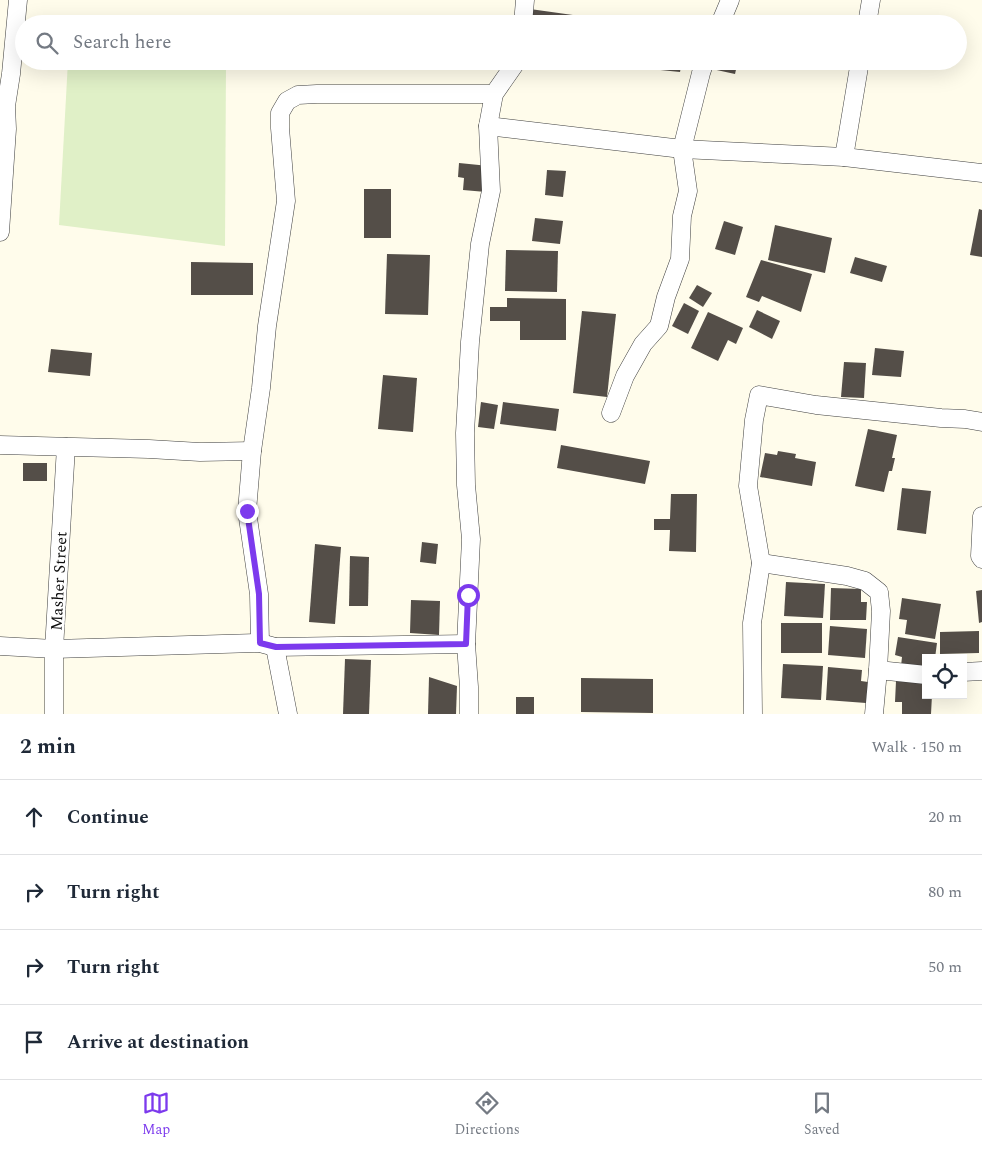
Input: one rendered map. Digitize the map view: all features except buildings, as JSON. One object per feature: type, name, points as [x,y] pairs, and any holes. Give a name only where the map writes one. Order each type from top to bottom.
[{"type":"street","points":[[16,15],[18,0]]},
{"type":"street","points":[[524,15],[525,0]]},
{"type":"street","points":[[724,15],[730,0]]},
{"type":"street","points":[[868,15],[871,0]]},
{"type":"street","points":[[0,232],[7,129],[6,74],[15,18]]},
{"type":"street","points":[[469,714],[466,644],[471,539],[466,485],[466,398],[480,244],[491,191],[488,126],[494,94],[510,70]]},
{"type":"street","points":[[611,413],[625,376],[643,344],[659,326],[666,297],[680,259],[682,216],[688,191],[682,149],[702,70]]},
{"type":"street","points":[[844,157],[858,70]]},
{"type":"street","points":[[288,714],[268,645],[247,511],[267,326],[286,201],[280,113],[287,101],[298,95],[494,94]]},
{"type":"street","points":[[488,126],[682,149],[844,157],[982,173]]},
{"type":"street","points":[[753,714],[752,623],[761,563],[748,486],[754,420],[759,395],[816,405],[982,422]]},
{"type":"street","points":[[0,445],[200,452],[252,451]]},
{"type":"street","name":"Masher Street","points":[[54,714],[54,649],[66,447]]},
{"type":"street","points":[[982,516],[980,556],[982,558]]},
{"type":"street","points":[[761,563],[847,576],[866,581],[879,592],[881,612],[874,714]]},
{"type":"street","points":[[0,646],[54,649],[466,644]]},
{"type":"street","points":[[878,670],[922,675]]},
{"type":"street","points":[[967,672],[982,671]]},
{"type":"green space","points":[[68,70],[226,70],[225,246],[59,225]]},
{"type":"route","points":[[247,511],[259,594],[260,643],[276,647],[466,644],[468,595]]}]
